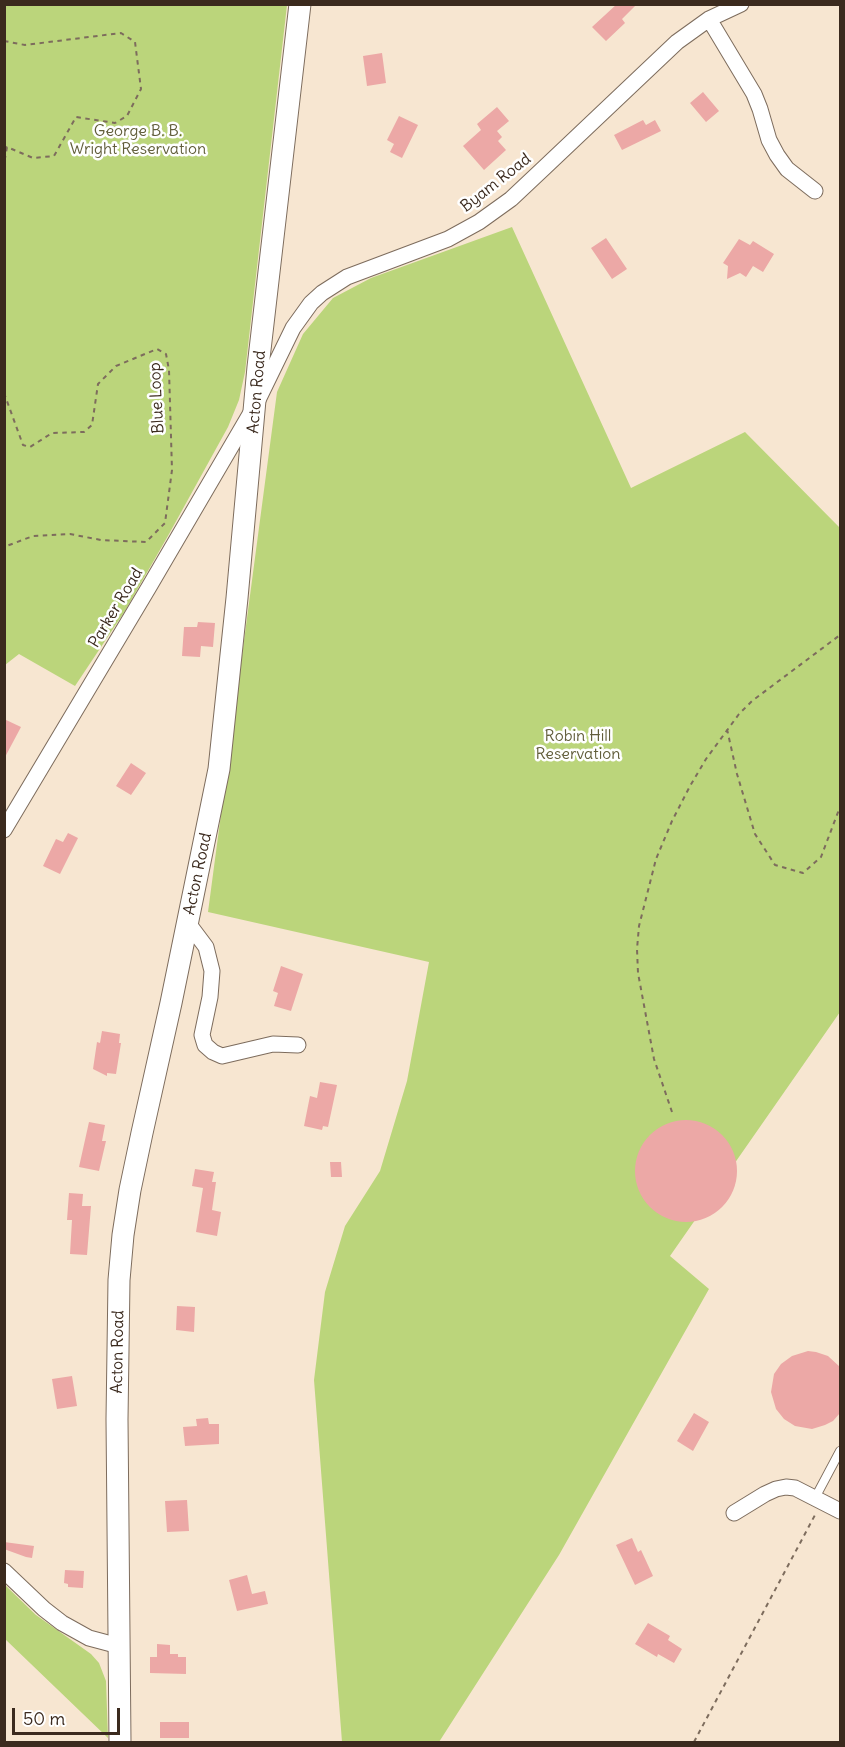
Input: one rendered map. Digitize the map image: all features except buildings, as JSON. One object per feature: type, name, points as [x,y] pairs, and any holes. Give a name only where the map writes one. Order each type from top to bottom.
[{"type":"main road","name":"Acton Road","points":[[120,1743],[117,1419],[121,1257],[132,1178],[219,769],[258,367],[300,4]]},
{"type":"street","name":"Byam Road","points":[[256,404],[293,328],[311,303],[322,293],[354,274],[464,231],[495,211],[545,168],[677,42],[709,19],[741,4]]},
{"type":"street","points":[[709,19],[754,94],[769,140],[777,155],[787,168],[815,190]]},
{"type":"street","name":"Parker Road","points":[[4,830],[256,404]]},
{"type":"street","points":[[188,923],[206,947],[212,971],[210,997],[202,1035],[205,1045],[222,1056],[273,1044],[298,1045]]},
{"type":"street","points":[[734,1513],[776,1489],[786,1487],[795,1488],[840,1511]]},
{"type":"street","points":[[4,1571],[62,1623],[89,1638],[119,1646]]},
{"type":"lane","points":[[819,1500],[840,1450]]},
{"type":"path","points":[[4,41],[25,45],[121,33],[135,42],[141,89],[127,116],[115,123],[76,117],[54,156],[33,158],[7,147],[4,164]]},
{"type":"path","name":"Blue Loop","points":[[4,393],[22,445],[30,447],[52,433],[84,432],[92,425],[98,384],[116,366],[157,349],[166,354],[169,370],[172,470],[165,523],[146,542],[101,540],[70,534],[33,536],[4,547]]},
{"type":"path","points":[[672,1112],[654,1059],[638,973],[639,927],[656,859],[690,786],[739,714],[752,701],[840,636]]},
{"type":"path","points":[[727,729],[737,774],[755,834],[775,865],[803,873],[821,857],[840,807]]},
{"type":"path","points":[[694,1743],[819,1500]]},
{"type":"green space","name":"George B. B. Wright Reservation","points":[[5,4],[287,5],[245,372],[239,400],[228,427],[125,611],[75,686],[19,654],[5,665]]},
{"type":"green space","name":"Robin Hill Reservation","points":[[512,227],[631,488],[745,432],[840,528],[840,1012],[670,1256],[709,1289],[559,1555],[439,1742],[342,1742],[314,1380],[325,1292],[345,1226],[380,1171],[407,1081],[429,962],[208,912],[277,392],[303,334],[333,298],[371,278]]},
{"type":"green space","points":[[5,1585],[36,1615],[91,1654],[99,1663],[106,1681],[108,1738],[5,1639]]}]
